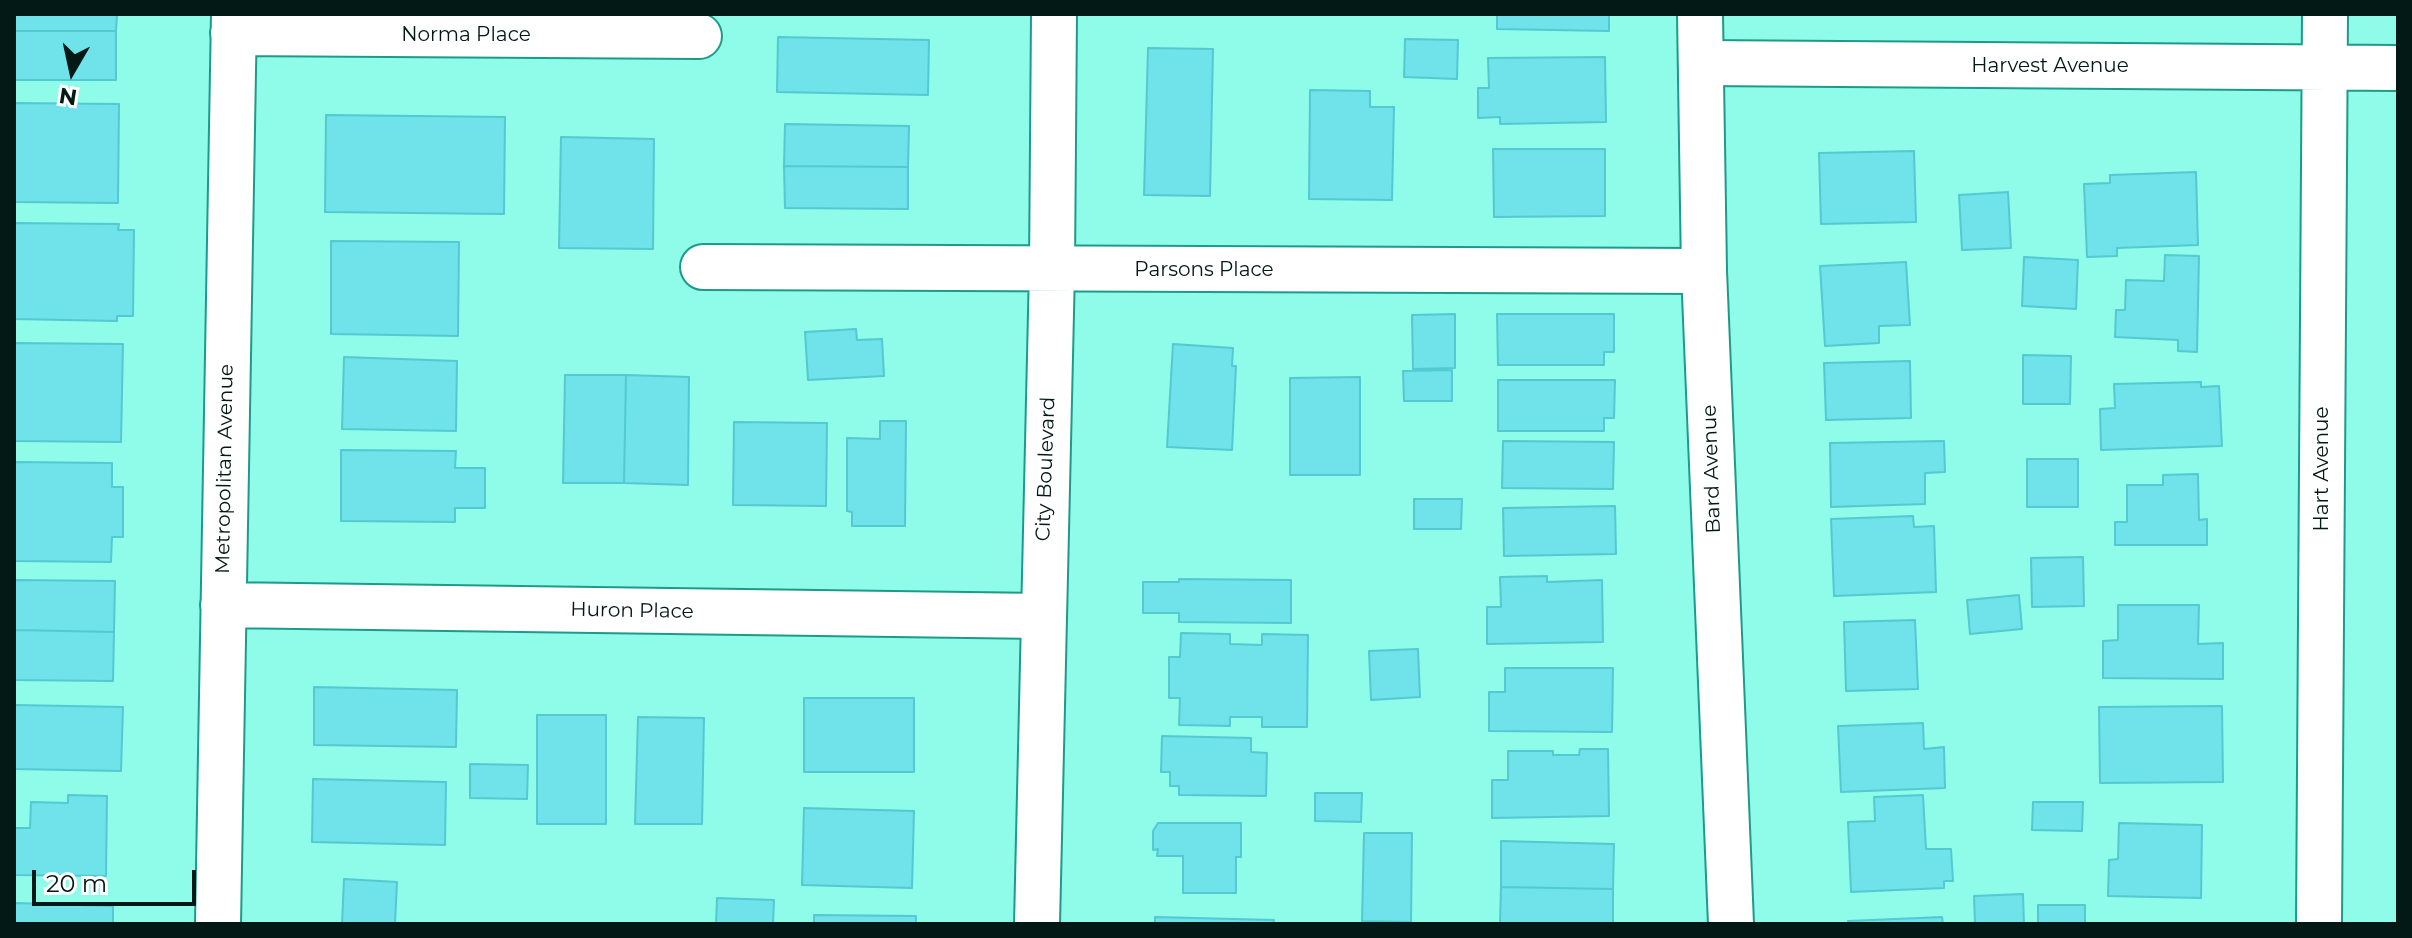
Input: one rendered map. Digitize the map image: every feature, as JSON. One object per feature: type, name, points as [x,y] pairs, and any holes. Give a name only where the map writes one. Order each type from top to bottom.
[{"type":"street","name":"City Boulevard","points":[[1037,924],[1052,269],[1054,14]]},
{"type":"street","name":"Bard Avenue","points":[[1700,14],[1704,271],[1731,924]]},
{"type":"street","name":"Hart Avenue","points":[[2319,924],[2325,14]]},
{"type":"street","name":"Norma Place","points":[[234,24],[699,36]]},
{"type":"street","name":"Metropolitan Avenue","points":[[218,924],[234,24]]},
{"type":"street","name":"Harvest Avenue","points":[[1701,63],[2398,68]]},
{"type":"street","name":"Parsons Place","points":[[703,267],[1704,271]]},
{"type":"street","name":"Huron Place","points":[[223,605],[1042,616]]},
{"type":"building","points":[[14,14],[117,14],[116,31],[14,31]]},
{"type":"building","points":[[1497,14],[1609,14],[1609,31],[1497,29]]},
{"type":"building","points":[[14,31],[116,31],[116,80],[14,80]]},
{"type":"building","points":[[778,37],[929,40],[928,95],[777,92]]},
{"type":"building","points":[[1405,39],[1458,40],[1457,79],[1404,77]]},
{"type":"building","points":[[1148,48],[1213,49],[1210,196],[1144,195]]},
{"type":"building","points":[[1605,57],[1606,122],[1500,124],[1500,117],[1478,118],[1478,88],[1489,88],[1488,58]]},
{"type":"building","points":[[1310,90],[1370,91],[1370,107],[1394,107],[1392,200],[1309,199]]},
{"type":"building","points":[[14,103],[119,104],[118,203],[14,202]]},
{"type":"building","points":[[326,115],[505,117],[504,214],[325,212]]},
{"type":"building","points":[[785,124],[909,126],[908,167],[784,166]]},
{"type":"building","points":[[561,137],[654,139],[653,249],[559,248]]},
{"type":"building","points":[[1493,149],[1605,149],[1605,216],[1494,217]]},
{"type":"building","points":[[1914,151],[1916,222],[1821,224],[1819,153]]},
{"type":"building","points":[[784,166],[908,167],[908,209],[785,208]]},
{"type":"building","points":[[2196,172],[2198,245],[2117,248],[2117,256],[2087,257],[2084,184],[2110,183],[2110,175]]},
{"type":"building","points":[[2008,192],[2011,248],[1962,250],[1959,195]]},
{"type":"building","points":[[14,223],[119,224],[118,230],[134,230],[133,316],[117,316],[117,321],[14,319]]},
{"type":"building","points":[[331,241],[459,242],[458,336],[331,334]]},
{"type":"building","points":[[2165,255],[2199,256],[2197,352],[2178,351],[2178,340],[2115,337],[2116,310],[2125,310],[2126,280],[2164,281]]},
{"type":"building","points":[[2024,257],[2078,260],[2076,309],[2022,306]]},
{"type":"building","points":[[1906,262],[1910,325],[1879,326],[1879,343],[1825,346],[1820,266]]},
{"type":"building","points":[[1455,314],[1455,368],[1413,369],[1412,315]]},
{"type":"building","points":[[1497,314],[1614,314],[1614,352],[1604,352],[1604,365],[1498,365]]},
{"type":"building","points":[[856,329],[857,340],[882,339],[884,376],[808,380],[805,332]]},
{"type":"building","points":[[14,343],[123,344],[121,442],[14,441]]},
{"type":"building","points":[[1173,344],[1233,348],[1232,366],[1236,366],[1232,450],[1167,447]]},
{"type":"building","points":[[2023,355],[2071,356],[2070,404],[2023,404]]},
{"type":"building","points":[[344,357],[457,361],[456,431],[342,429]]},
{"type":"building","points":[[1910,361],[1911,418],[1826,420],[1824,363]]},
{"type":"building","points":[[1452,370],[1452,401],[1404,401],[1403,371]]},
{"type":"building","points":[[565,375],[626,375],[624,483],[563,483]]},
{"type":"building","points":[[626,375],[689,377],[688,485],[624,483]]},
{"type":"building","points":[[1360,377],[1360,475],[1290,475],[1290,378]]},
{"type":"building","points":[[1498,380],[1615,380],[1614,418],[1604,418],[1604,431],[1498,431]]},
{"type":"building","points":[[2201,382],[2201,387],[2219,386],[2222,446],[2101,450],[2100,409],[2115,408],[2114,384]]},
{"type":"building","points":[[880,421],[906,421],[905,526],[852,526],[852,512],[847,511],[847,438],[880,439]]},
{"type":"building","points":[[734,422],[827,423],[826,506],[733,505]]},
{"type":"building","points":[[1503,441],[1614,442],[1613,489],[1502,488]]},
{"type":"building","points":[[1944,441],[1945,472],[1925,473],[1925,504],[1831,507],[1830,443]]},
{"type":"building","points":[[341,450],[456,451],[455,468],[485,468],[485,508],[455,508],[455,522],[341,521]]},
{"type":"building","points":[[2027,459],[2078,459],[2078,507],[2027,507]]},
{"type":"building","points":[[14,462],[112,463],[112,487],[123,487],[123,537],[112,537],[111,562],[14,561]]},
{"type":"building","points":[[2198,474],[2199,520],[2207,519],[2207,545],[2115,545],[2115,522],[2127,522],[2127,485],[2163,485],[2163,475]]},
{"type":"building","points":[[1414,499],[1462,499],[1461,529],[1414,529]]},
{"type":"building","points":[[1615,506],[1616,554],[1504,556],[1503,508]]},
{"type":"building","points":[[1913,516],[1914,527],[1934,526],[1936,592],[1834,596],[1831,519]]},
{"type":"building","points":[[2083,557],[2084,606],[2032,607],[2031,558]]},
{"type":"building","points":[[1547,576],[1547,582],[1602,580],[1603,642],[1487,644],[1487,607],[1501,607],[1500,577]]},
{"type":"building","points":[[1179,579],[1291,580],[1291,623],[1179,622],[1179,613],[1143,613],[1143,582],[1179,582]]},
{"type":"building","points":[[14,580],[115,581],[114,632],[14,630]]},
{"type":"building","points":[[2019,595],[2022,629],[1970,634],[1967,600]]},
{"type":"building","points":[[2118,605],[2199,605],[2198,644],[2223,643],[2223,679],[2103,678],[2103,641],[2118,640]]},
{"type":"building","points":[[1915,620],[1918,689],[1846,691],[1844,622]]},
{"type":"building","points":[[14,630],[114,632],[113,681],[14,680]]},
{"type":"building","points":[[1181,633],[1230,634],[1230,644],[1262,645],[1262,634],[1308,635],[1307,727],[1262,727],[1262,717],[1230,717],[1230,726],[1179,725],[1180,698],[1169,698],[1169,657],[1180,657]]},
{"type":"building","points":[[1418,649],[1420,697],[1371,700],[1369,651]]},
{"type":"building","points":[[1505,668],[1613,668],[1612,732],[1489,731],[1489,692],[1505,692]]},
{"type":"building","points":[[314,687],[457,690],[456,747],[314,745]]},
{"type":"building","points":[[804,698],[914,698],[914,772],[804,772]]},
{"type":"building","points":[[14,705],[123,707],[121,771],[14,769]]},
{"type":"building","points":[[2222,706],[2223,782],[2100,783],[2099,707]]},
{"type":"building","points":[[537,715],[606,715],[606,824],[537,824]]},
{"type":"building","points":[[638,717],[704,718],[702,824],[635,824]]},
{"type":"building","points":[[1923,723],[1924,749],[1944,747],[1945,788],[1841,792],[1838,726]]},
{"type":"building","points":[[1162,736],[1251,738],[1251,752],[1267,753],[1266,796],[1179,795],[1179,786],[1170,786],[1170,772],[1161,772]]},
{"type":"building","points":[[1580,749],[1608,749],[1609,816],[1492,818],[1492,780],[1508,780],[1508,751],[1553,751],[1553,755],[1579,755]]},
{"type":"building","points":[[470,764],[528,765],[527,799],[470,798]]},
{"type":"building","points":[[313,779],[446,782],[445,845],[312,842]]},
{"type":"building","points":[[1315,793],[1362,793],[1361,822],[1315,821]]},
{"type":"building","points":[[68,795],[107,796],[106,876],[14,875],[14,828],[30,828],[31,802],[68,803]]},
{"type":"building","points":[[1923,795],[1926,849],[1951,849],[1953,881],[1944,881],[1944,888],[1851,892],[1848,822],[1875,821],[1874,797]]},
{"type":"building","points":[[2033,802],[2083,802],[2082,831],[2032,830]]},
{"type":"building","points":[[804,808],[914,811],[912,888],[802,885]]},
{"type":"building","points":[[1158,823],[1241,823],[1241,857],[1236,857],[1236,893],[1183,893],[1183,856],[1157,856],[1158,849],[1153,850],[1153,831]]},
{"type":"building","points":[[2119,823],[2202,825],[2201,898],[2108,896],[2109,860],[2118,859]]},
{"type":"building","points":[[1364,833],[1412,833],[1411,922],[1362,921]]},
{"type":"building","points":[[1501,841],[1614,844],[1613,889],[1501,887]]},
{"type":"building","points":[[344,879],[397,882],[395,924],[342,924]]},
{"type":"building","points":[[1501,887],[1613,889],[1613,924],[1500,924]]},
{"type":"building","points":[[2023,894],[2024,924],[1975,924],[1974,896]]},
{"type":"building","points":[[717,898],[774,900],[773,924],[716,924]]},
{"type":"building","points":[[14,903],[113,906],[113,924],[14,924]]},
{"type":"building","points":[[2038,905],[2085,905],[2085,924],[2038,924]]},
{"type":"building","points":[[814,915],[916,916],[916,924],[814,924]]},
{"type":"building","points":[[1155,917],[1274,920],[1273,924],[1155,924]]},
{"type":"building","points":[[1942,917],[1943,924],[1848,924],[1848,921]]}]
